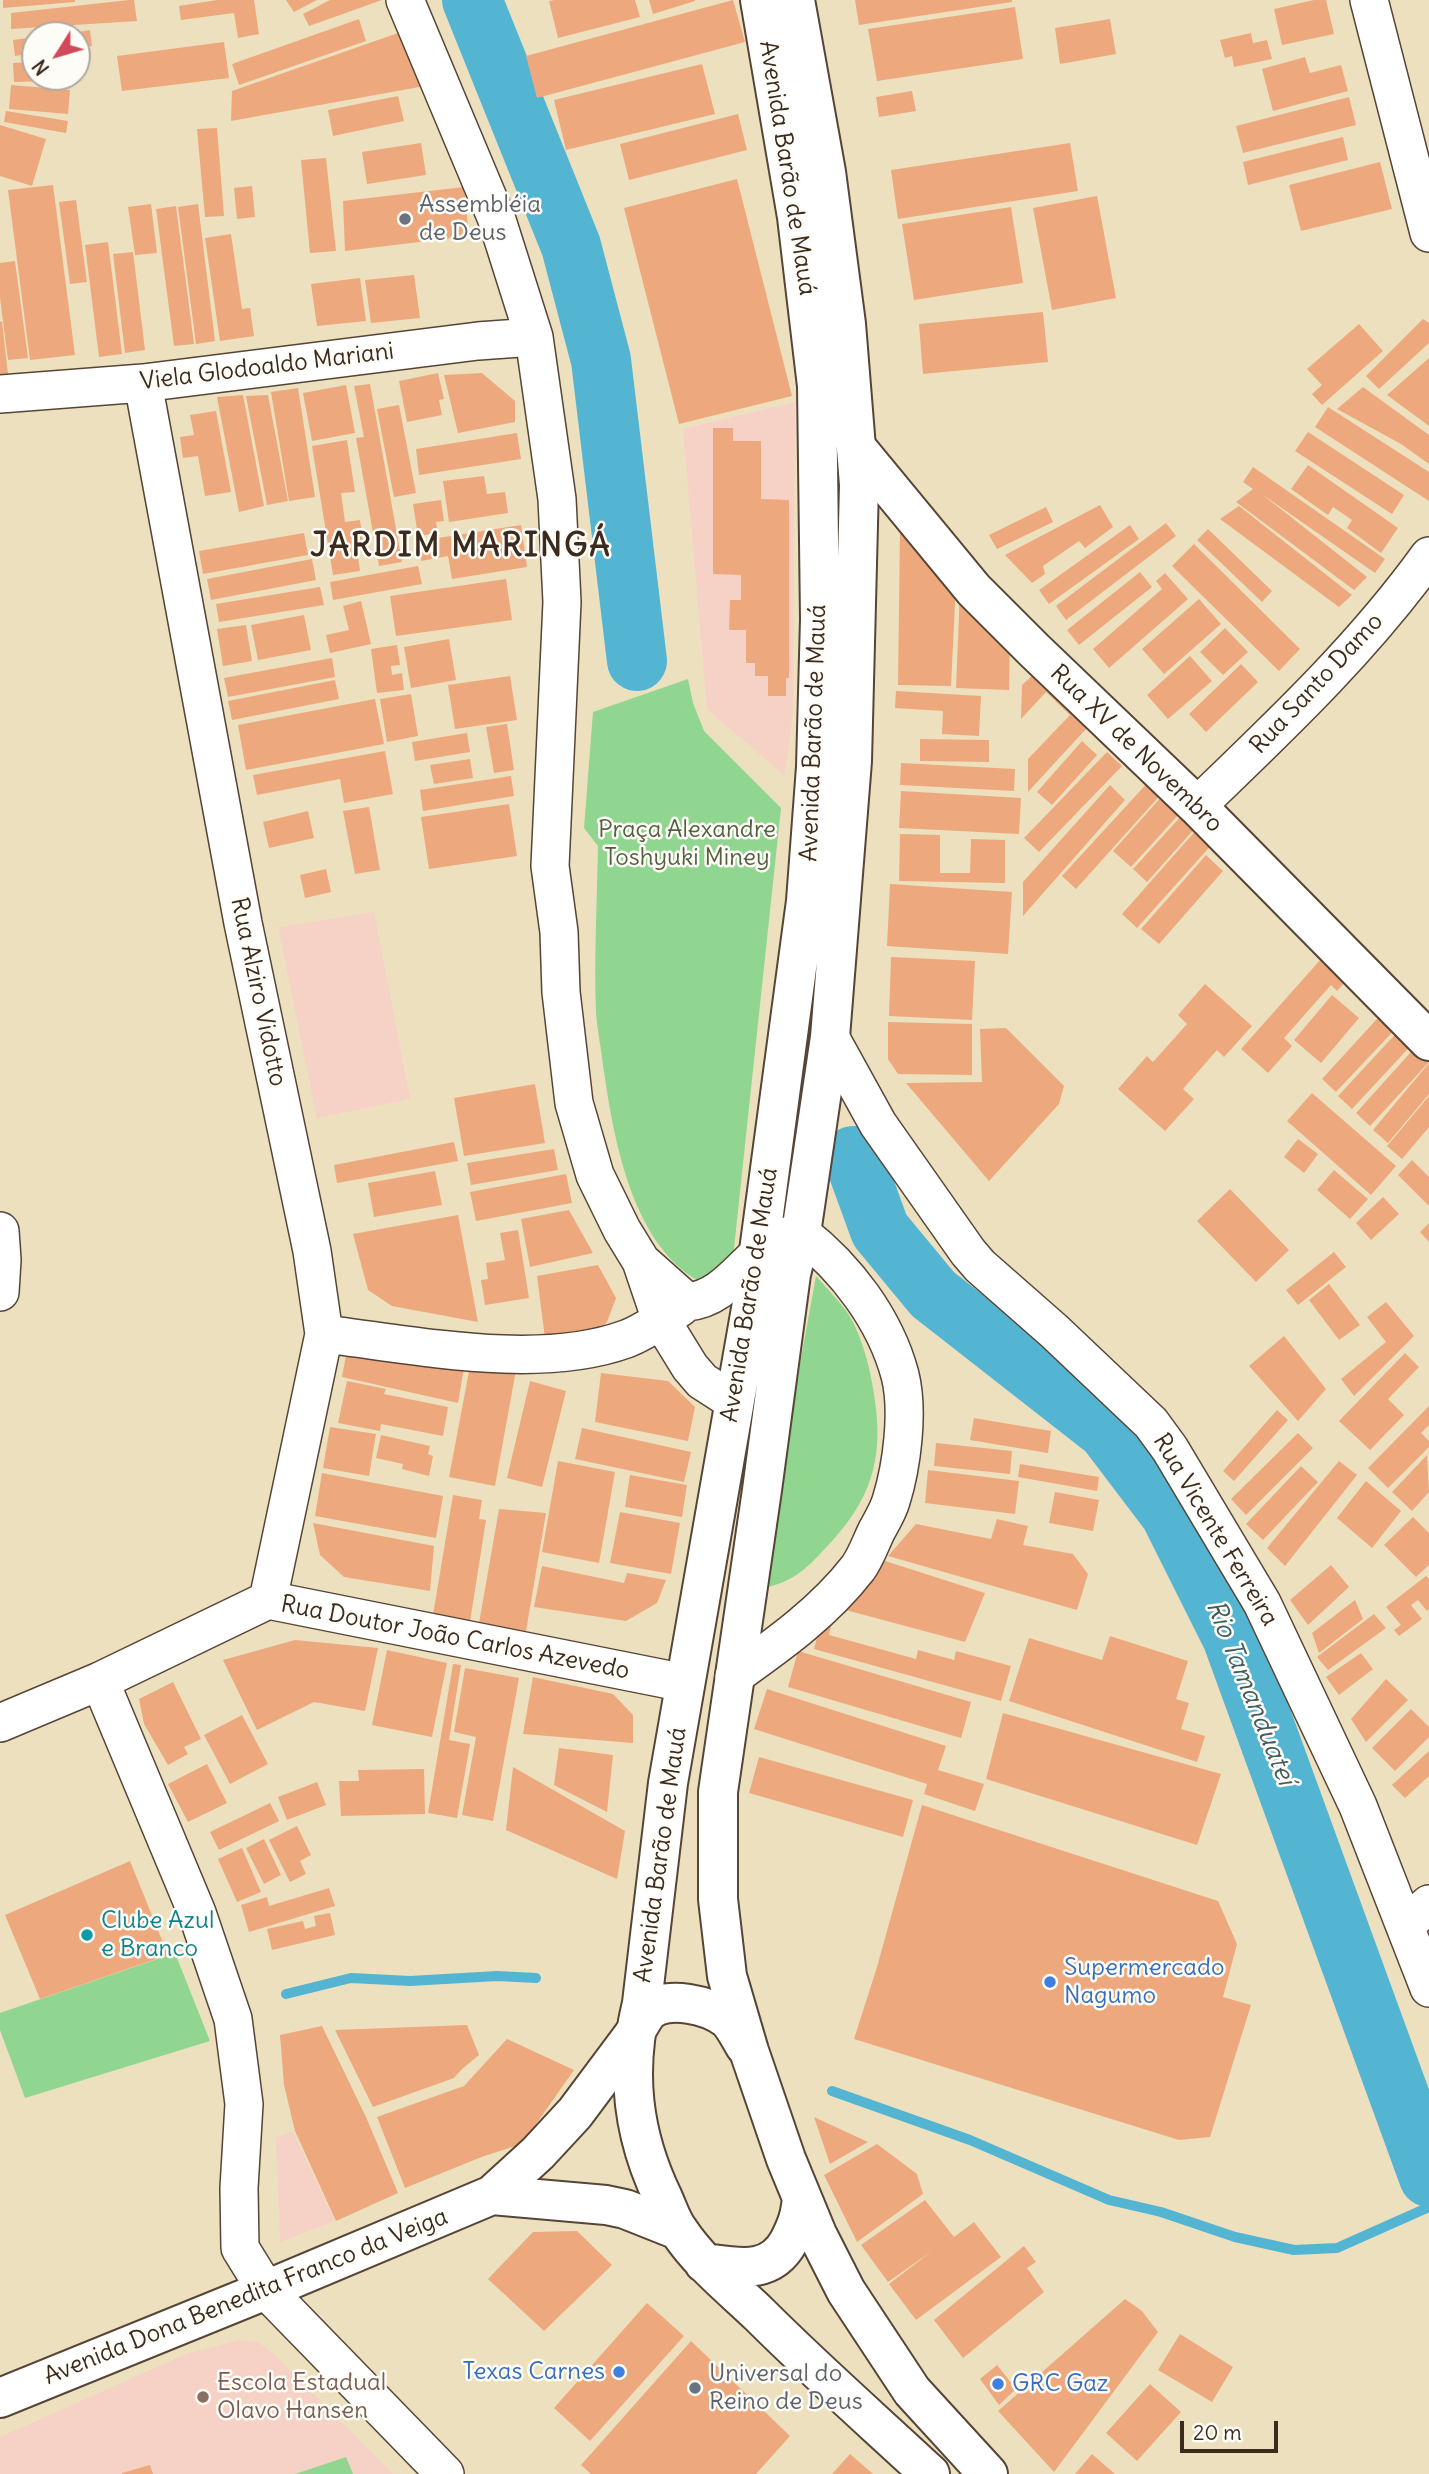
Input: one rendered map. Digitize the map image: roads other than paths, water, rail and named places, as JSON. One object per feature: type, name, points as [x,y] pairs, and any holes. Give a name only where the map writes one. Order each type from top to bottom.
[{"type":"main road","name":"Avenida Barão de Mauá","points":[[760,0],[797,216],[817,386],[820,619],[816,767],[806,901],[752,1303],[668,1783],[642,2003],[634,2034],[632,2089],[640,2136],[653,2178],[678,2230],[704,2263],[930,2474]]},
{"type":"main road","name":"Avenida Barão de Mauá","points":[[795,0],[826,172],[846,324],[859,485],[852,761],[830,1037],[801,1233],[791,1274],[718,1792],[719,1899],[727,1976],[748,2051],[802,2198],[846,2291],[912,2391],[988,2474]]},
{"type":"main road","name":"Rua XV de Novembro","points":[[856,447],[974,590],[1197,806],[1429,1041]]},
{"type":"main road","points":[[492,2195],[575,2113],[650,2011],[670,2002],[683,2002],[703,2008],[727,2019],[748,2051]]},
{"type":"main road","points":[[492,2195],[606,2205],[625,2209],[678,2230]]},
{"type":"main road","name":"Avenida Dona Benedita Franco da Veiga","points":[[0,2398],[492,2195]]},
{"type":"main road","points":[[704,2263],[753,2267],[771,2262],[782,2253],[799,2221],[802,2198]]},
{"type":"street","points":[[405,0],[496,216],[534,337],[557,499],[562,602],[550,866],[559,932],[561,992],[574,1104],[595,1175],[622,1230],[674,1311],[690,1367],[702,1381],[733,1401]]},
{"type":"street","points":[[1369,0],[1429,233]]},
{"type":"street","name":"Viela Glodoaldo Mariani","points":[[0,394],[143,383],[478,341],[534,337]]},
{"type":"street","name":"Rua Alziro Vidotto","points":[[143,383],[241,910],[312,1251],[324,1334],[268,1600]]},
{"type":"street","name":"Rua Santo Damo","points":[[1197,806],[1307,701],[1364,639],[1429,556]]},
{"type":"street","name":"Rua Vicente Ferreira","points":[[830,1037],[878,1124],[958,1240],[974,1259],[1152,1423],[1170,1449],[1262,1603],[1358,1806],[1417,1915],[1429,1988]]},
{"type":"street","points":[[0,1231],[0,1292]]},
{"type":"street","points":[[324,1334],[488,1353],[571,1352],[626,1339],[674,1311],[711,1296],[733,1280],[758,1255],[788,1234],[801,1233],[821,1249],[840,1267],[883,1330],[900,1376],[904,1424],[900,1459],[891,1503],[859,1566],[821,1610],[734,1676]]},
{"type":"street","name":"Rua Doutor João Carlos Azevedo","points":[[0,1723],[100,1681],[268,1600],[685,1683]]},
{"type":"street","points":[[100,1681],[197,1913],[233,2019],[244,2104],[239,2188],[240,2248],[266,2290],[445,2474]]},
{"type":"waterway","name":"Rio Tamanduateí","points":[[472,0],[571,246],[601,360],[637,661]]},
{"type":"waterway","name":"Rio Tamanduateí","points":[[853,1156],[880,1230],[933,1294],[1107,1430],[1170,1513],[1232,1637],[1429,2177]]},
{"type":"waterway","points":[[286,1994],[351,1978],[410,1981],[497,1976],[536,1978]]},
{"type":"waterway","points":[[832,2091],[970,2140],[1109,2200],[1161,2212],[1235,2237],[1294,2250],[1337,2248],[1429,2207]]},
{"type":"place","name":"Assembléia de Deus","points":[[405,219]]},
{"type":"place","name":"Clube Azul e Branco","points":[[87,1935]]},
{"type":"place","name":"Supermercado Nagumo","points":[[1050,1982]]},
{"type":"place","name":"Texas Carnes","points":[[619,2372]]},
{"type":"place","name":"GRC Gaz","points":[[998,2384]]},
{"type":"place","name":"Universal do Reino de Deus","points":[[695,2388]]},
{"type":"place","name":"Escola Estadual Olavo Hansen","points":[[203,2397]]},
{"type":"district","name":"JARDIM MARINGÁ","points":[[461,547]]},
{"type":"park label","name":"Praça Alexandre Toshyuki Miney","points":[[687,844]]}]
